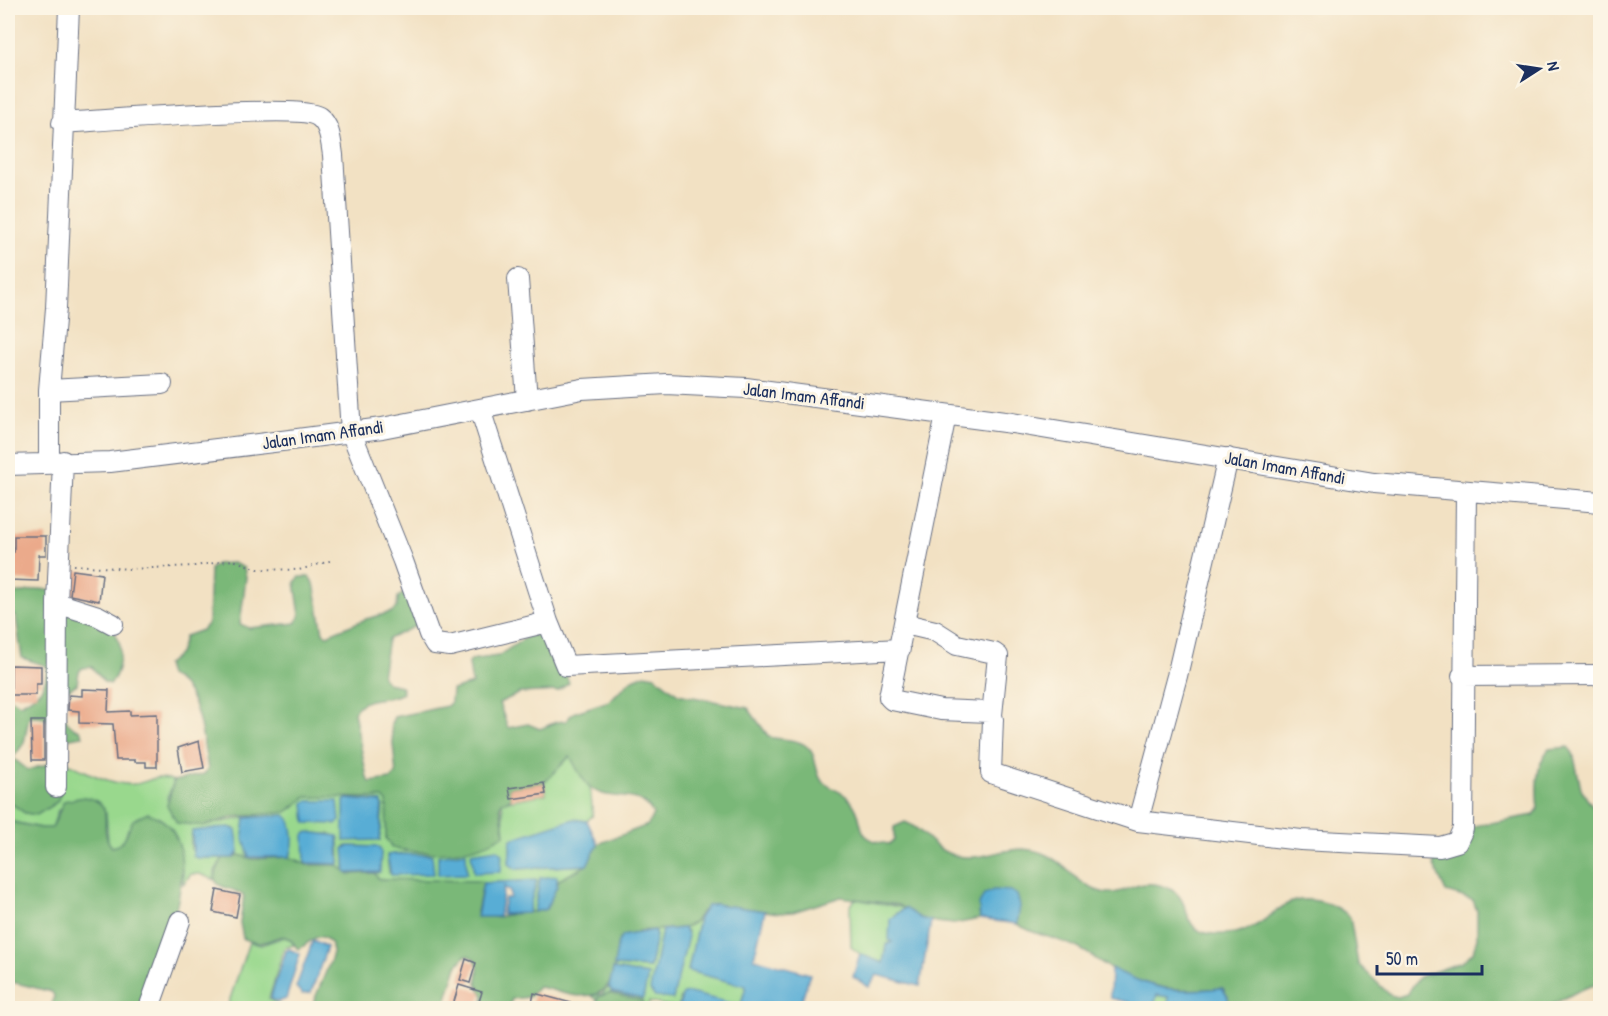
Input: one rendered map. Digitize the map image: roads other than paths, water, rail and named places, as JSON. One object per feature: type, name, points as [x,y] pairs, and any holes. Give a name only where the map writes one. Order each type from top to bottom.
[{"type":"street","points":[[56,787],[57,603],[60,563],[56,461],[49,390],[56,308],[62,123],[69,8]]},
{"type":"street","points":[[62,123],[260,112],[309,112],[320,117],[330,134],[333,155],[351,432],[403,561],[429,634],[435,644],[450,646],[548,622]]},
{"type":"street","points":[[518,279],[527,400]]},
{"type":"street","points":[[49,390],[162,384]]},
{"type":"street","name":"Jalan Imam Affandi","points":[[8,465],[56,461],[110,462],[351,432],[582,389],[666,384],[746,388],[945,415],[1228,458],[1374,483],[1600,502]]},
{"type":"street","points":[[480,409],[548,622],[563,663],[568,667],[900,649]]},
{"type":"street","points":[[945,415],[900,649],[889,694],[892,700],[992,715]]},
{"type":"street","points":[[1137,821],[1177,676],[1228,458]]},
{"type":"street","points":[[905,624],[935,631],[957,645],[994,653],[998,656],[992,715],[991,773],[1137,821],[1301,840],[1440,847],[1453,845],[1463,829],[1462,676],[1466,492]]},
{"type":"street","points":[[57,603],[98,616],[112,624]]},
{"type":"street","points":[[1462,676],[1600,675]]},
{"type":"street","points":[[149,1008],[180,921]]},
{"type":"water","points":[[347,799],[382,802],[380,840],[344,841],[344,801]]},
{"type":"water","points":[[307,801],[338,801],[340,821],[336,824],[306,823],[304,803]]},
{"type":"water","points":[[285,815],[291,823],[293,835],[289,857],[249,857],[243,836],[245,818]]},
{"type":"water","points":[[574,819],[587,821],[598,844],[587,865],[516,869],[509,864],[511,839]]},
{"type":"water","points":[[229,827],[236,830],[239,851],[234,858],[197,858],[193,856],[192,831]]},
{"type":"water","points":[[308,832],[338,836],[339,864],[305,863],[304,835]]},
{"type":"water","points":[[349,846],[378,847],[381,851],[380,872],[346,873],[344,848]]},
{"type":"water","points":[[497,849],[502,853],[501,872],[474,873],[471,853]]},
{"type":"water","points":[[466,852],[467,874],[438,875],[438,856]]},
{"type":"water","points":[[387,855],[432,855],[434,874],[391,875]]},
{"type":"water","points":[[557,876],[557,886],[546,909],[534,912],[540,878]]},
{"type":"water","points":[[537,880],[528,913],[502,914],[505,898],[510,898],[510,891],[504,886],[499,917],[477,917],[483,883]]},
{"type":"water","points":[[993,890],[1011,891],[1017,895],[1020,906],[1017,924],[980,919],[979,905],[984,895]]},
{"type":"water","points":[[715,904],[765,911],[754,958],[810,974],[799,1008],[740,1008],[746,986],[688,971],[699,918],[707,906]]},
{"type":"water","points":[[905,908],[920,918],[931,921],[920,986],[877,975],[869,987],[853,977],[860,954],[883,963],[886,945],[892,942],[889,940],[890,919]]},
{"type":"water","points":[[684,928],[688,936],[673,999],[655,997],[650,990],[662,930]]},
{"type":"water","points":[[654,930],[656,935],[650,968],[614,966],[618,942],[622,936]]},
{"type":"water","points":[[313,940],[327,947],[311,993],[302,994],[296,987]]},
{"type":"water","points":[[289,949],[300,954],[286,999],[278,1002],[271,999],[272,993],[286,951]]},
{"type":"water","points":[[1111,968],[1140,981],[1165,988],[1190,990],[1222,988],[1228,997],[1228,1008],[1169,1008],[1168,997],[1157,995],[1153,1008],[1110,998]]},
{"type":"water","points":[[613,969],[648,975],[643,999],[612,992],[609,987]]},
{"type":"water","points":[[690,993],[738,1005],[737,1008],[678,1008],[683,994]]}]
